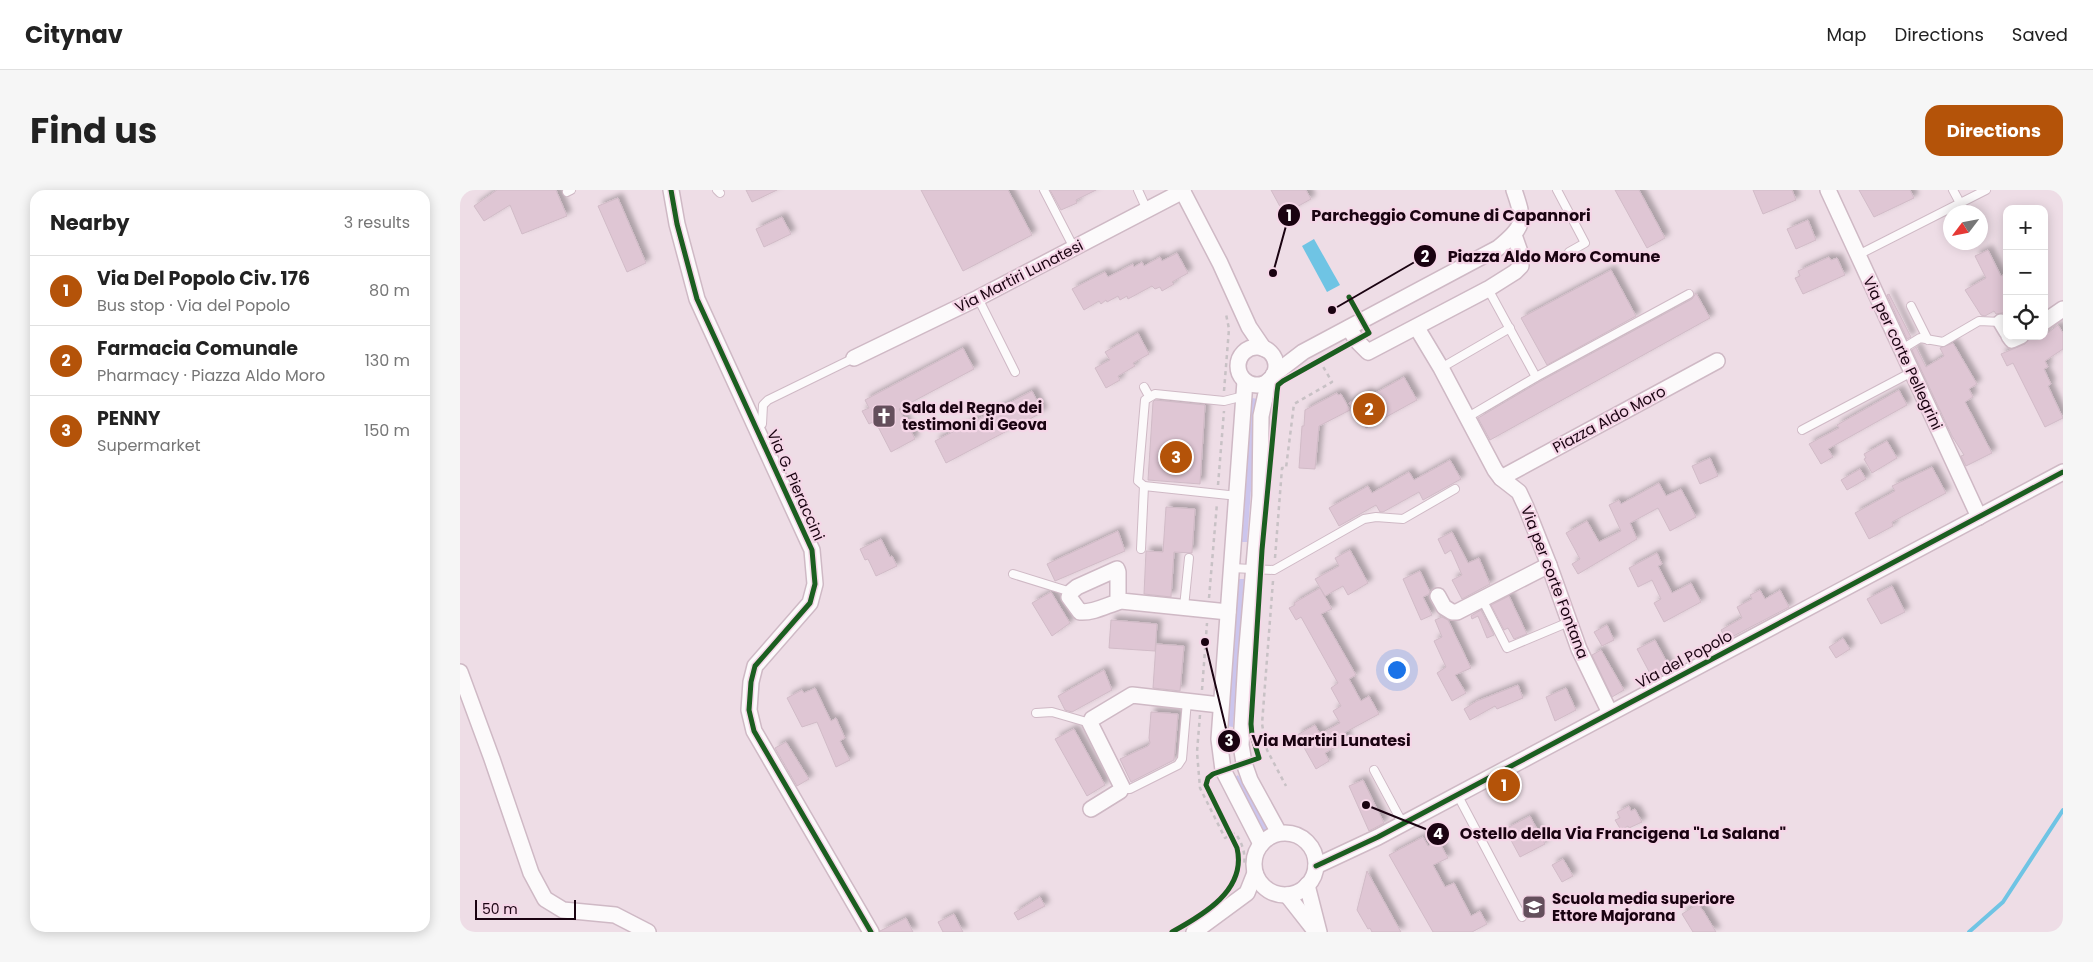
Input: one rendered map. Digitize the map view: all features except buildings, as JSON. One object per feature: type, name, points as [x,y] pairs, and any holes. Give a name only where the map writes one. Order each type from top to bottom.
[{"type":"street","name":"Via Martiri Lunatesi","points":[[854,358],[978,298],[1182,190],[1220,263],[1242,313],[1255,336],[1275,362],[1262,416],[1260,496],[1241,745],[1244,763],[1250,780],[1279,833]]},
{"type":"street","points":[[1245,388],[1271,377],[1303,352],[1498,248],[1514,235],[1521,225],[1522,212],[1514,190]]},
{"type":"street","name":"Via per corte Pellegrini","points":[[1828,190],[1979,517]]},
{"type":"street","name":"Via G. Pieraccini","points":[[673,191],[677,224],[696,299],[757,427],[812,550],[815,584],[810,603],[755,666],[751,682],[749,710],[754,730],[871,932]]},
{"type":"street","points":[[1349,328],[1357,341],[1368,352],[1417,328],[1488,289],[1521,266],[1520,252],[1514,235]]},
{"type":"street","points":[[2048,319],[2063,309]]},
{"type":"street","name":"Via Martiri Lunatesi","points":[[1242,313],[1245,327],[1243,353],[1238,364],[1238,370],[1245,388],[1238,496],[1220,705],[1219,744],[1223,770],[1261,844]]},
{"type":"street","name":"Via per corte Fontana","points":[[1417,328],[1468,417],[1494,470],[1519,492],[1550,565],[1579,649],[1610,713]]},
{"type":"street","points":[[1243,353],[1253,347],[1291,355],[1303,352]]},
{"type":"street","name":"Piazza Aldo Moro","points":[[1501,478],[1717,361]]},
{"type":"street","name":"Via del Popolo","points":[[1316,866],[1403,824],[2063,472]]},
{"type":"street","points":[[1438,596],[1444,607],[1452,612],[1457,612],[1550,565]]},
{"type":"street","points":[[1118,602],[1117,570],[1077,587],[1070,597],[1080,612],[1090,613],[1118,602],[1228,612]]},
{"type":"street","points":[[460,672],[531,873],[545,899],[563,910],[615,914],[648,932]]},
{"type":"street","points":[[1092,808],[1121,789],[1120,782],[1090,723],[1092,718],[1132,695],[1220,705]]},
{"type":"street","points":[[1219,744],[1241,745]]},
{"type":"street","points":[[1200,929],[1214,916],[1247,893],[1245,869],[1266,839],[1279,833],[1295,834],[1308,843],[1316,866],[1307,885],[1301,890],[1287,895],[1267,889],[1245,869]]},
{"type":"street","name":"Via del Popolo","points":[[1308,843],[1323,850],[1349,851]]},
{"type":"street","points":[[1307,885],[1317,932]]},
{"type":"street","points":[[1200,929],[1232,915],[1259,897],[1267,889]]},
{"type":"street","points":[[1287,895],[1317,932]]},
{"type":"lane","points":[[1044,190],[1074,248]]},
{"type":"lane","points":[[1138,190],[1147,210]]},
{"type":"lane","points":[[1557,190],[1585,243],[1569,252]]},
{"type":"lane","points":[[1953,190],[1960,203]]},
{"type":"lane","points":[[1858,255],[1986,190]]},
{"type":"lane","points":[[1488,289],[1536,377]]},
{"type":"lane","points":[[1468,417],[1536,377],[1689,294]]},
{"type":"lane","points":[[978,298],[1015,372]]},
{"type":"lane","points":[[1912,306],[1928,340]]},
{"type":"lane","points":[[1902,349],[1920,338],[1943,342],[1979,321],[2003,327]]},
{"type":"lane","points":[[1441,368],[1510,328]]},
{"type":"lane","points":[[757,427],[762,424],[763,404],[768,400],[854,358]]},
{"type":"lane","points":[[1802,430],[1912,372]]},
{"type":"lane","points":[[1144,387],[1149,396]]},
{"type":"lane","points":[[1238,496],[1144,486],[1138,481],[1145,400],[1149,396],[1155,394],[1224,401],[1245,388]]},
{"type":"lane","points":[[1141,549],[1144,486]]},
{"type":"lane","points":[[1232,568],[1274,570],[1364,519],[1376,517],[1403,519],[1455,489]]},
{"type":"lane","points":[[1184,607],[1189,558]]},
{"type":"lane","points":[[1013,574],[1072,592]]},
{"type":"lane","points":[[1482,599],[1507,648],[1569,622]]},
{"type":"lane","points":[[1121,789],[1130,789],[1178,765],[1182,759],[1194,702]]},
{"type":"lane","points":[[1036,713],[1052,712],[1090,723]]},
{"type":"lane","points":[[1374,770],[1403,824]]},
{"type":"lane","points":[[1457,794],[1522,917]]},
{"type":"path","points":[[1224,308],[1229,329],[1217,494],[1208,610],[1194,702],[1200,788],[1225,838],[1230,835]]},
{"type":"path","points":[[1312,365],[1327,357]]},
{"type":"path","points":[[1321,363],[1332,382]]},
{"type":"path","points":[[1206,785],[1245,869]]},
{"type":"shaded area","points":[[1252,398],[1258,399],[1247,542],[1242,542]]},
{"type":"shaded area","points":[[1239,579],[1244,579],[1233,727],[1227,726]]},
{"type":"shaded area","points":[[1238,775],[1269,832],[1264,834],[1234,778]]},
{"type":"water","points":[[1314,239],[1340,285],[1327,292],[1302,246]]},
{"type":"waterway","points":[[1969,932],[2003,902],[2063,810]]},
{"type":"cycle path","points":[[671,190],[677,224],[697,299],[812,550],[815,584],[810,603],[755,666],[751,682],[749,710],[754,731],[871,932]]},
{"type":"cycle path","points":[[1172,932],[1209,909],[1229,889],[1235,876],[1238,863],[1237,848],[1206,785],[1208,778],[1213,774],[1259,758],[1252,735],[1251,724],[1262,550],[1278,385],[1369,333],[1349,297]]},
{"type":"cycle path","points":[[1316,866],[1378,837],[2063,472]]},
{"type":"place","name":"Parcheggio Comune di Capannori","points":[[1273,273]]},
{"type":"place","name":"Piazza Aldo Moro Comune","points":[[1332,310]]},
{"type":"place","name":"Farmacia Comunale","points":[[1369,409]]},
{"type":"place","name":"Sala del Regno dei testimoni di Geova","points":[[884,416]]},
{"type":"place","name":"PENNY","points":[[1176,457]]},
{"type":"place","name":"Via Martiri Lunatesi","points":[[1205,642]]},
{"type":"place","name":"Via Del Popolo Civ. 176","points":[[1504,785]]},
{"type":"place","name":"Ostello della Via Francigena \"La Salana\"","points":[[1366,805]]},
{"type":"place","name":"Scuola media superiore Ettore Majorana","points":[[1534,907]]}]
